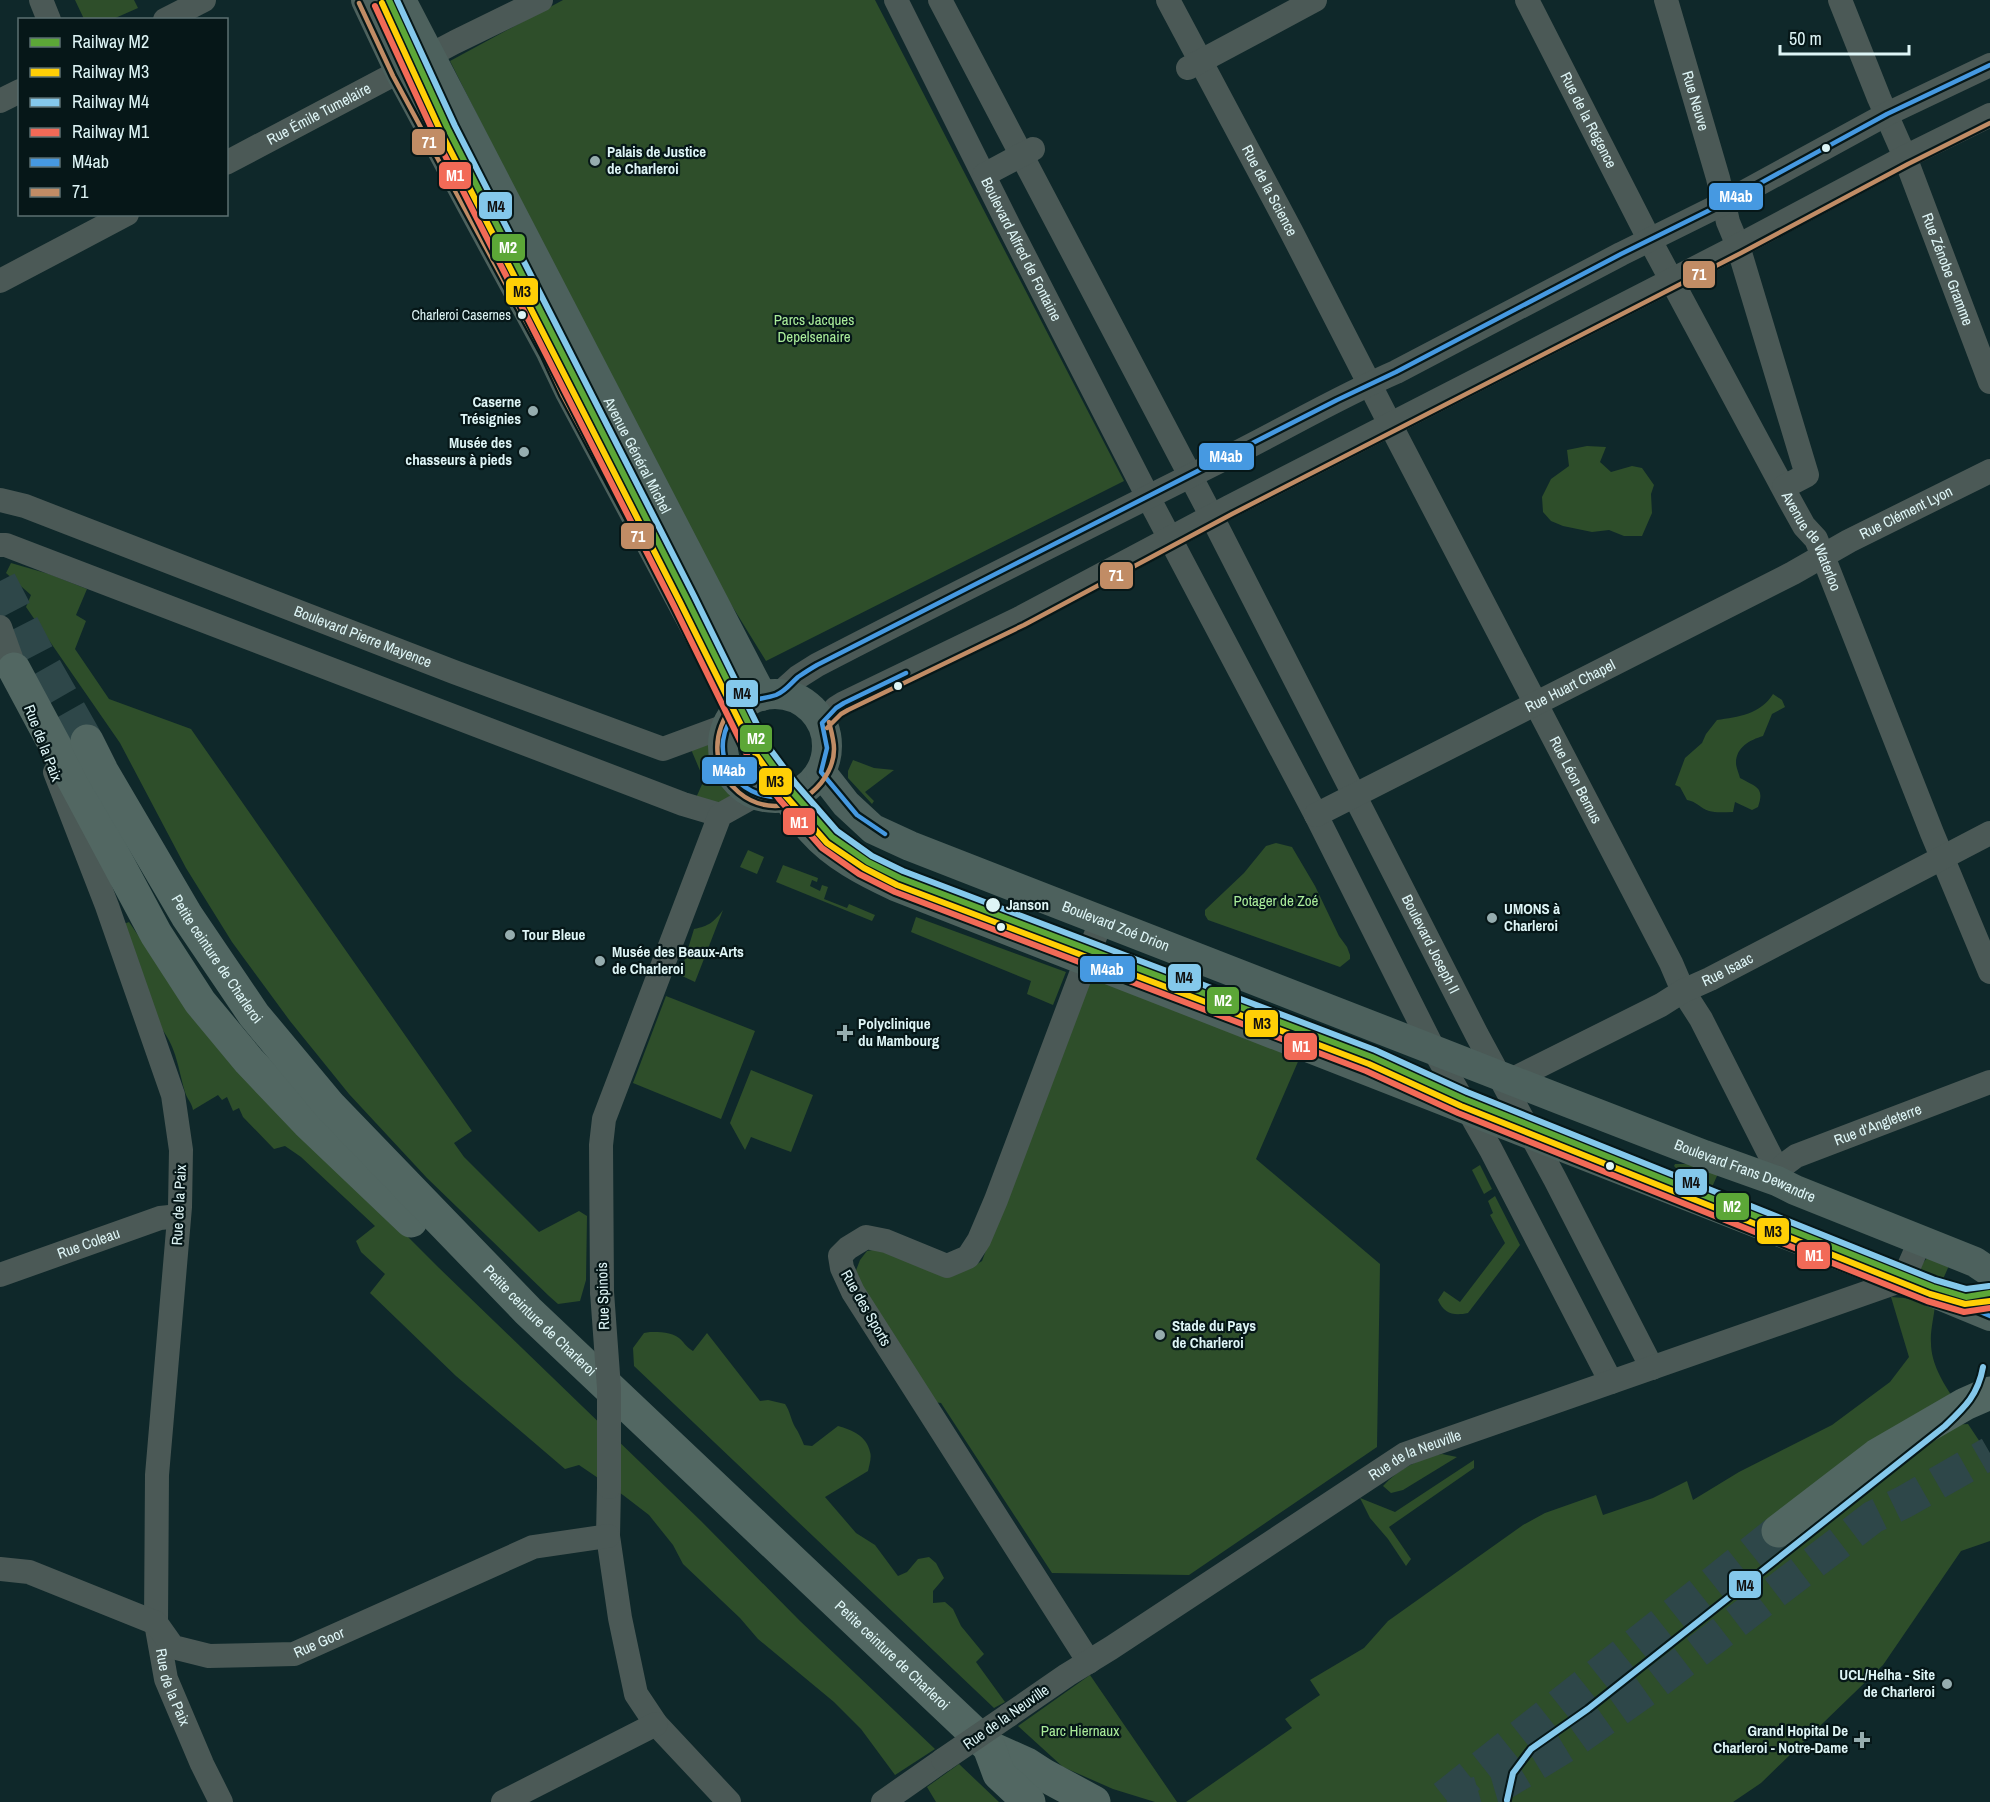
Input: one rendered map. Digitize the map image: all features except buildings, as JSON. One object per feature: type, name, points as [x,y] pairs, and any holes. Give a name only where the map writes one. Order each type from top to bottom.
[{"type":"highway","points":[[15,669],[156,934],[200,1002],[249,1061],[300,1115],[462,1271],[491,1291],[528,1311]]},
{"type":"highway","name":"Petite ceinture de Charleroi","points":[[87,741],[102,771],[187,916],[254,1015],[330,1106],[528,1311],[989,1748],[1027,1764],[1094,1802]]},
{"type":"highway","points":[[1778,1531],[1877,1455],[1965,1404],[1990,1393]]},
{"type":"highway","points":[[989,1748],[999,1774],[1029,1802]]},
{"type":"main road","name":"Avenue Général Michel","points":[[366,0],[400,72],[551,352],[570,392],[752,706]]},
{"type":"main road","name":"Avenue Général Michel","points":[[401,0],[431,56],[752,706]]},
{"type":"main road","points":[[796,698],[811,708],[822,723],[828,747],[826,760],[812,784],[800,792],[776,799],[756,795],[734,778],[727,766],[724,738],[752,706],[796,698]]},
{"type":"main road","name":"Boulevard Zoé Drion","points":[[821,772],[846,804],[873,829],[910,846],[1434,1050],[1460,1072],[1505,1078]]},
{"type":"main road","points":[[786,797],[826,844],[866,873],[895,886],[1990,1316]]},
{"type":"main road","name":"Boulevard Frans Dewandre","points":[[1505,1078],[1777,1181],[1975,1262],[1990,1272]]},
{"type":"street","points":[[41,0],[48,18]]},
{"type":"street","points":[[169,18],[204,0]]},
{"type":"street","name":"Rue Émile Tumelaire","points":[[228,162],[540,0]]},
{"type":"street","name":"Boulevard Alfred de Fontaine","points":[[896,0],[1148,497],[1171,537]]},
{"type":"street","points":[[940,0],[1027,152],[1190,476]]},
{"type":"street","name":"Rue de la Science","points":[[1168,0],[1189,41],[1195,64],[1369,383]]},
{"type":"street","points":[[1195,64],[1315,0]]},
{"type":"street","name":"Rue de la Régence","points":[[1527,0],[1650,240]]},
{"type":"street","name":"Rue Neuve","points":[[1666,0],[1724,203]]},
{"type":"street","name":"Rue Zénobe Gramme","points":[[1840,0],[1905,156],[1990,382]]},
{"type":"street","points":[[752,706],[817,665],[1312,415],[1369,383],[1724,203],[1887,114],[1990,65]]},
{"type":"street","points":[[0,101],[18,92]]},
{"type":"street","points":[[822,723],[844,703],[1020,618],[1171,537],[1990,114]]},
{"type":"street","points":[[984,176],[1027,152]]},
{"type":"street","points":[[1724,203],[1807,475],[1784,487]]},
{"type":"street","points":[[0,281],[123,216]]},
{"type":"street","name":"Avenue de Waterloo","points":[[1650,240],[1804,526],[1816,539],[1990,972]]},
{"type":"street","name":"Rue Léon Bernus","points":[[1369,383],[1671,963],[1683,991],[1701,1018],[1773,1161],[1777,1181]]},
{"type":"street","name":"Rue Clément Lyon","points":[[1823,556],[1990,471]]},
{"type":"street","name":"Boulevard Joseph II","points":[[1190,476],[1355,796],[1505,1078],[1531,1134],[1652,1368]]},
{"type":"street","name":"Boulevard Pierre Mayence","points":[[0,500],[25,506],[454,672],[663,749],[752,706]]},
{"type":"street","points":[[1171,537],[1316,815],[1434,1050]]},
{"type":"street","points":[[0,545],[6,545],[683,804],[720,815],[756,795]]},
{"type":"street","name":"Rue Huart Chapel","points":[[1316,815],[1823,556]]},
{"type":"street","name":"Rue de la Paix","points":[[0,627],[107,906],[173,1095],[181,1150],[179,1216],[157,1475],[156,1623],[166,1680],[221,1802]]},
{"type":"street","name":"Rue Spinois","points":[[720,815],[604,1119],[601,1145],[602,1292],[609,1388],[608,1536],[620,1618],[636,1694],[656,1724],[729,1802]]},
{"type":"street","name":"Rue Isaac","points":[[1505,1078],[1661,1005],[1683,991],[1990,833]]},
{"type":"street","name":"Rue des Sports","points":[[1089,1662],[853,1292],[842,1268],[840,1256],[866,1237],[886,1241],[947,1266],[968,1257],[979,1240],[996,1200],[1101,921]]},
{"type":"street","points":[[1460,1072],[1468,1110],[1611,1382]]},
{"type":"street","name":"Rue d'Angleterre","points":[[1777,1181],[1784,1165],[1803,1153],[1990,1082]]},
{"type":"street","name":"Rue Coleau","points":[[0,1275],[160,1218],[179,1216]]},
{"type":"street","points":[[1903,1280],[1920,1241]]},
{"type":"street","name":"Rue de la Neuville","points":[[883,1802],[1067,1675],[1406,1455],[1903,1280]]},
{"type":"street","name":"Rue Goor","points":[[156,1623],[173,1647],[209,1656],[294,1654],[533,1547],[608,1536]]},
{"type":"street","points":[[0,1569],[29,1572],[156,1623]]},
{"type":"street","points":[[503,1802],[656,1724]]},
{"type":"green space","points":[[75,0],[134,0],[138,8],[115,18],[84,18]]},
{"type":"green space","name":"Parcs Jacques Depelsenaire","points":[[563,0],[875,0],[1124,481],[766,661],[703,559],[450,61]]},
{"type":"green space","points":[[1587,446],[1606,447],[1600,462],[1611,472],[1632,466],[1642,468],[1654,485],[1651,494],[1652,513],[1642,536],[1624,536],[1609,530],[1592,532],[1563,526],[1551,521],[1543,512],[1542,497],[1551,479],[1569,466],[1567,450]]},
{"type":"green space","points":[[11,563],[49,574],[87,589],[76,615],[86,621],[75,649],[109,699],[191,729],[472,1131],[454,1143],[464,1157],[539,1232],[579,1211],[587,1216],[586,1280],[580,1301],[558,1304],[549,1296],[427,1178],[349,1094],[290,1021],[232,942],[186,868],[120,743],[26,607],[31,595],[6,573]]},
{"type":"green space","points":[[1773,694],[1782,700],[1785,707],[1772,714],[1763,736],[1741,748],[1737,757],[1736,765],[1740,778],[1760,791],[1758,807],[1752,810],[1735,802],[1733,812],[1715,812],[1687,800],[1680,787],[1675,785],[1685,758],[1702,743],[1717,720],[1741,716],[1756,710]]},
{"type":"green space","points":[[709,742],[715,770],[732,796],[729,806],[695,800],[704,780],[690,747]]},
{"type":"green space","points":[[853,760],[874,768],[894,770],[865,792],[874,801],[872,804],[848,778],[848,771]]},
{"type":"green space","name":"Potager de Zoé","points":[[1276,843],[1292,847],[1347,947],[1350,959],[1340,967],[1208,920],[1205,915],[1205,910],[1244,873],[1266,846]]},
{"type":"green space","points":[[748,850],[764,857],[757,874],[740,867]]},
{"type":"green space","points":[[783,865],[818,878],[817,882],[812,880],[810,886],[820,891],[822,885],[828,887],[824,899],[847,908],[849,904],[875,915],[872,921],[776,882]]},
{"type":"green space","points":[[723,910],[695,982],[680,975],[694,929],[711,923]]},
{"type":"green space","points":[[916,917],[1066,972],[1053,1005],[1027,994],[1031,981],[911,932]]},
{"type":"green space","points":[[129,922],[172,985],[336,1165],[438,1267],[701,1521],[800,1621],[935,1749],[895,1775],[861,1729],[834,1702],[758,1639],[740,1618],[683,1564],[673,1545],[649,1515],[579,1465],[565,1469],[456,1376],[370,1293],[385,1274],[361,1252],[356,1241],[375,1226],[301,1157],[285,1146],[274,1149],[243,1117],[239,1108],[233,1111],[227,1097],[222,1100],[218,1095],[193,1110],[185,1092],[174,1052],[162,1029],[121,925]]},
{"type":"green space","name":"Stade du Pays de Charleroi","points":[[1089,977],[1300,1057],[1256,1159],[1380,1264],[1377,1447],[1189,1575],[1052,1573],[941,1403],[925,1401],[855,1273],[860,1260],[867,1251],[884,1248],[974,1266],[982,1261]]},
{"type":"green space","points":[[666,996],[755,1031],[721,1119],[633,1083]]},
{"type":"green space","points":[[751,1070],[813,1095],[791,1152],[751,1137],[745,1150],[730,1123]]},
{"type":"green space","points":[[1675,1164],[1694,1164],[1720,1169],[1709,1194],[1694,1188],[1674,1166]]},
{"type":"green space","points":[[1480,1165],[1492,1189],[1484,1194],[1472,1170]]},
{"type":"green space","points":[[1495,1196],[1520,1245],[1468,1313],[1450,1313],[1438,1300],[1444,1291],[1460,1302],[1505,1243],[1490,1215],[1493,1213],[1488,1201]]},
{"type":"green space","points":[[1928,1257],[1951,1261],[1940,1286],[1921,1273],[1921,1265]]},
{"type":"green space","points":[[1891,1297],[1935,1305],[1931,1334],[1933,1358],[1938,1373],[1954,1399],[1766,1523],[1789,1550],[1837,1509],[1949,1425],[1968,1424],[1990,1457],[1990,1541],[1961,1551],[1883,1665],[1761,1783],[1733,1802],[1186,1802],[1292,1728],[1285,1719],[1320,1695],[1310,1680],[1364,1648],[1388,1621],[1523,1525],[1545,1513],[1596,1495],[1603,1515],[1653,1498],[1687,1481],[1693,1500],[1739,1472],[1832,1425],[1890,1382],[1909,1357]]},
{"type":"green space","points":[[661,1332],[679,1338],[693,1351],[707,1333],[760,1401],[768,1400],[785,1404],[804,1445],[812,1446],[838,1426],[853,1432],[866,1442],[871,1454],[868,1471],[825,1497],[856,1533],[875,1545],[898,1576],[907,1572],[918,1559],[929,1557],[936,1563],[944,1578],[933,1591],[933,1603],[945,1602],[953,1609],[961,1626],[984,1654],[976,1662],[1005,1702],[994,1708],[634,1366],[633,1348],[644,1333]]},
{"type":"green space","points":[[1442,1454],[1457,1457],[1403,1490],[1391,1493],[1383,1486],[1395,1474],[1410,1465]]},
{"type":"green space","points":[[1474,1460],[1474,1468],[1389,1527],[1411,1559],[1406,1566],[1370,1518],[1360,1498],[1395,1512]]},
{"type":"green space","name":"Parc Hiernaux","points":[[1090,1675],[1177,1802],[1155,1802],[1113,1789],[1063,1767],[1018,1726]]},
{"type":"green space","points":[[959,1764],[999,1802],[936,1802],[927,1787]]},
{"type":"tunnel","points":[[0,581],[87,741]]},
{"type":"tunnel","points":[[1447,1802],[1498,1787],[1574,1741],[1653,1685],[1873,1517],[1990,1453]]},
{"type":"tunnel","points":[[1444,1797],[1778,1531]]},
{"type":"rail line","name":"M2","points":[[389,0],[448,129],[761,749],[790,789],[832,837],[868,862],[900,878],[1372,1057],[1464,1099],[1933,1287],[1966,1297],[1990,1293]]},
{"type":"rail line","name":"M4","points":[[397,0],[455,126],[694,596],[767,745],[796,784],[837,831],[872,856],[903,871],[1375,1050],[1467,1092],[1935,1280],[1966,1289],[1989,1286]]},
{"type":"rail line","name":"M3","points":[[382,3],[441,132],[755,753],[784,794],[827,843],[864,868],[897,885],[1369,1064],[1461,1106],[1930,1294],[1965,1304],[1990,1301]]},
{"type":"rail line","name":"M1","points":[[375,6],[435,136],[674,606],[748,757],[779,799],[822,848],[859,874],[895,892],[1366,1071],[1458,1113],[1927,1301],[1964,1312],[1990,1308]]},
{"type":"rail line","name":"M4","points":[[1507,1800],[1513,1773],[1531,1749],[1588,1709],[1945,1426],[1970,1400],[1978,1385],[1983,1367]]},
{"type":"transit line","name":"71","points":[[359,3],[393,76],[544,355],[563,396],[732,713]]},
{"type":"transit line","name":"M4ab","points":[[1990,65],[1887,114],[1724,203],[1621,254],[1396,372],[817,665],[798,677],[780,693],[743,705],[728,724],[723,740],[724,756],[729,770],[739,782],[752,791],[768,796],[786,797],[808,827],[830,848],[862,869],[895,886],[1990,1316]]},
{"type":"transit line","name":"71","points":[[827,728],[848,710],[1024,625],[1232,514],[1990,123]]},
{"type":"transit line","name":"M4ab","points":[[885,834],[857,815],[821,772],[827,748],[822,723],[844,703],[906,673]]},
{"type":"transit line","name":"71","points":[[733,705],[720,731],[718,755],[725,776],[739,792],[757,803],[779,806],[801,800],[821,783],[834,754],[834,742],[829,722]]},
{"type":"place","name":"Palais de Justice de Charleroi","points":[[595,161]]},
{"type":"place","name":"Charleroi Casernes","points":[[522,315]]},
{"type":"place","name":"Caserne Trésignies","points":[[533,411]]},
{"type":"place","name":"Musée des chasseurs à pieds","points":[[524,452]]},
{"type":"place","name":"Janson","points":[[993,905]]},
{"type":"place","name":"UMONS à Charleroi","points":[[1492,918]]},
{"type":"place","name":"Tour Bleue","points":[[510,935]]},
{"type":"place","name":"Musée des Beaux-Arts de Charleroi","points":[[600,961]]},
{"type":"place","name":"Polyclinique du Mambourg","points":[[845,1033]]},
{"type":"place","name":"Stade du Pays de Charleroi","points":[[1160,1335]]},
{"type":"place","name":"UCL/Helha - Site de Charleroi","points":[[1947,1684]]},
{"type":"place","name":"Grand Hopital De Charleroi - Notre-Dame","points":[[1862,1740]]}]
